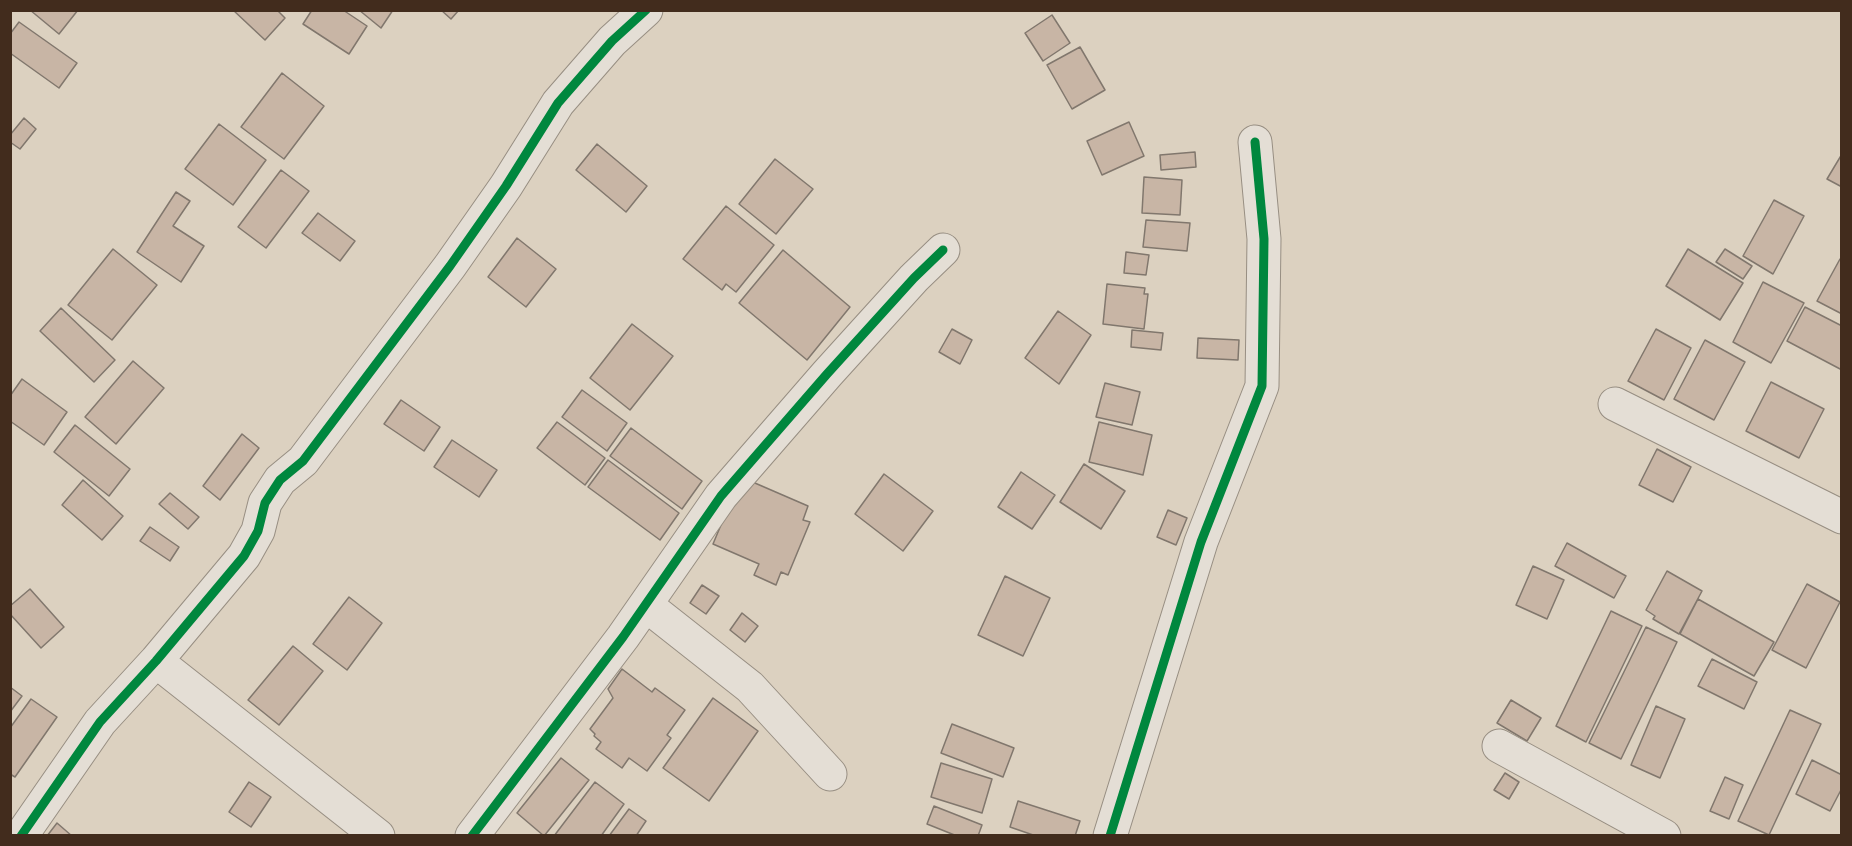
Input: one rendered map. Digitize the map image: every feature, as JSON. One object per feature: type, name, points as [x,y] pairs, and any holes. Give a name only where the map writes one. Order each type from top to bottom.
[{"type":"street","points":[[21,836],[100,722],[156,661],[244,556],[258,531],[265,503],[280,480],[303,461],[450,266],[506,186],[558,103],[612,41],[646,10]]},
{"type":"street","points":[[1110,836],[1202,542],[1262,386],[1264,239],[1255,142]]},
{"type":"street","points":[[472,836],[623,637],[721,496],[827,374],[914,278],[943,250]]},
{"type":"street","points":[[1615,404],[1842,517]]},
{"type":"street","points":[[646,604],[750,687],[830,774]]},
{"type":"street","points":[[156,661],[378,836]]},
{"type":"street","points":[[1500,746],[1664,836]]},
{"type":"building","points":[[30,10],[78,10],[59,34]]},
{"type":"building","points":[[233,10],[277,10],[285,18],[265,40]]},
{"type":"building","points":[[312,10],[343,10],[367,26],[349,54],[303,24]]},
{"type":"building","points":[[359,10],[393,10],[381,28]]},
{"type":"building","points":[[441,10],[459,10],[451,19]]},
{"type":"building","points":[[1052,15],[1070,43],[1043,61],[1025,33]]},
{"type":"building","points":[[19,22],[77,63],[59,88],[10,53],[10,34]]},
{"type":"building","points":[[1080,47],[1105,90],[1072,109],[1047,65]]},
{"type":"building","points":[[282,73],[324,106],[284,159],[241,127]]},
{"type":"building","points":[[24,118],[36,129],[20,149],[10,142],[10,135]]},
{"type":"building","points":[[1129,122],[1144,156],[1102,175],[1087,141]]},
{"type":"building","points":[[219,124],[266,160],[233,205],[185,169]]},
{"type":"building","points":[[597,144],[647,186],[626,212],[576,170]]},
{"type":"building","points":[[1195,152],[1196,167],[1161,170],[1160,155]]},
{"type":"building","points":[[1842,154],[1842,187],[1827,179]]},
{"type":"building","points":[[775,159],[813,189],[776,234],[739,204]]},
{"type":"building","points":[[281,170],[309,191],[266,248],[238,227]]},
{"type":"building","points":[[1144,177],[1182,180],[1180,215],[1142,213]]},
{"type":"building","points":[[176,192],[190,201],[173,226],[204,246],[181,282],[137,252]]},
{"type":"building","points":[[1774,200],[1804,216],[1773,274],[1743,256]]},
{"type":"building","points":[[726,206],[774,245],[736,292],[726,284],[722,290],[683,259]]},
{"type":"building","points":[[318,213],[355,241],[340,261],[302,233]]},
{"type":"building","points":[[1146,220],[1190,223],[1187,251],[1143,247]]},
{"type":"building","points":[[517,238],[556,269],[526,307],[488,277]]},
{"type":"building","points":[[113,249],[157,285],[112,340],[68,305]]},
{"type":"building","points":[[1688,249],[1743,283],[1720,320],[1666,286]]},
{"type":"building","points":[[1725,249],[1752,266],[1743,279],[1716,262]]},
{"type":"building","points":[[783,250],[850,307],[807,360],[739,303]]},
{"type":"building","points":[[1126,252],[1149,255],[1146,275],[1124,273]]},
{"type":"building","points":[[1840,259],[1842,260],[1842,314],[1817,301]]},
{"type":"building","points":[[1763,282],[1804,303],[1771,363],[1733,342]]},
{"type":"building","points":[[1107,284],[1145,288],[1144,294],[1148,294],[1144,329],[1103,324]]},
{"type":"building","points":[[1805,307],[1842,326],[1842,370],[1787,341]]},
{"type":"building","points":[[61,308],[115,360],[94,382],[40,331]]},
{"type":"building","points":[[1058,311],[1091,335],[1059,384],[1025,358]]},
{"type":"building","points":[[632,324],[673,356],[630,410],[590,378]]},
{"type":"building","points":[[952,329],[972,340],[960,364],[939,352]]},
{"type":"building","points":[[1656,329],[1691,348],[1664,400],[1628,381]]},
{"type":"building","points":[[1132,330],[1163,333],[1161,350],[1131,347]]},
{"type":"building","points":[[1198,338],[1239,340],[1238,360],[1197,358]]},
{"type":"building","points":[[1705,340],[1745,362],[1714,420],[1674,399]]},
{"type":"building","points":[[133,361],[164,388],[116,444],[85,417]]},
{"type":"building","points":[[22,379],[67,412],[44,445],[10,421],[10,396]]},
{"type":"building","points":[[1771,382],[1824,409],[1799,458],[1746,431]]},
{"type":"building","points":[[1105,383],[1140,392],[1132,425],[1096,417]]},
{"type":"building","points":[[582,390],[627,423],[607,451],[562,417]]},
{"type":"building","points":[[401,400],[440,427],[424,451],[384,424]]},
{"type":"building","points":[[557,422],[605,458],[585,485],[537,448]]},
{"type":"building","points":[[1099,422],[1152,435],[1143,475],[1089,462]]},
{"type":"building","points":[[75,425],[130,469],[109,496],[54,452]]},
{"type":"building","points":[[631,428],[702,481],[682,509],[610,456]]},
{"type":"building","points":[[242,434],[259,448],[220,500],[203,486]]},
{"type":"building","points":[[452,440],[497,470],[479,497],[434,467]]},
{"type":"building","points":[[1657,449],[1691,467],[1673,502],[1639,485]]},
{"type":"building","points":[[608,460],[679,513],[660,540],[588,487]]},
{"type":"building","points":[[1084,464],[1125,491],[1101,529],[1060,502]]},
{"type":"building","points":[[1021,472],[1055,495],[1032,529],[998,507]]},
{"type":"building","points":[[884,474],[933,511],[903,551],[855,514]]},
{"type":"building","points":[[741,477],[808,506],[803,520],[810,522],[788,575],[781,572],[776,585],[754,575],[759,564],[713,544]]},
{"type":"building","points":[[83,480],[123,516],[102,540],[62,505]]},
{"type":"building","points":[[170,493],[199,517],[188,529],[159,504]]},
{"type":"building","points":[[1168,510],[1187,518],[1176,545],[1157,537]]},
{"type":"building","points":[[150,527],[179,547],[170,561],[140,541]]},
{"type":"building","points":[[1567,543],[1626,576],[1614,598],[1555,566]]},
{"type":"building","points":[[1533,566],[1564,580],[1547,619],[1516,605]]},
{"type":"building","points":[[1667,571],[1702,591],[1679,634],[1653,619],[1655,616],[1646,610]]},
{"type":"building","points":[[1005,576],[1050,598],[1023,656],[978,635]]},
{"type":"building","points":[[1807,584],[1840,602],[1806,668],[1772,650]]},
{"type":"building","points":[[702,585],[719,596],[706,614],[690,603]]},
{"type":"building","points":[[30,589],[64,627],[41,648],[10,614],[10,606]]},
{"type":"building","points":[[349,597],[382,623],[347,670],[313,644]]},
{"type":"building","points":[[1698,599],[1774,642],[1754,676],[1680,634]]},
{"type":"building","points":[[1611,611],[1642,626],[1586,742],[1556,726]]},
{"type":"building","points":[[742,613],[758,626],[745,642],[730,630]]},
{"type":"building","points":[[1646,627],[1677,642],[1621,759],[1589,743]]},
{"type":"building","points":[[293,646],[323,671],[279,725],[248,700]]},
{"type":"building","points":[[1712,659],[1757,682],[1744,709],[1698,686]]},
{"type":"building","points":[[622,669],[652,692],[655,688],[685,710],[667,735],[671,738],[647,771],[629,758],[622,768],[596,749],[601,742],[590,729],[613,698],[608,689]]},
{"type":"building","points":[[10,687],[22,696],[10,712]]},
{"type":"building","points":[[713,698],[758,731],[709,801],[663,768]]},
{"type":"building","points":[[31,699],[57,717],[15,777],[10,774],[10,728]]},
{"type":"building","points":[[1511,700],[1541,718],[1527,741],[1497,723]]},
{"type":"building","points":[[1656,706],[1685,719],[1660,778],[1631,765]]},
{"type":"building","points":[[1790,710],[1821,724],[1769,835],[1738,821]]},
{"type":"building","points":[[952,724],[1014,748],[1003,777],[941,753]]},
{"type":"building","points":[[561,758],[589,780],[544,836],[517,813]]},
{"type":"building","points":[[1812,760],[1842,775],[1842,788],[1830,811],[1796,794]]},
{"type":"building","points":[[941,763],[992,779],[982,813],[931,797]]},
{"type":"building","points":[[1505,773],[1519,782],[1509,799],[1494,790]]},
{"type":"building","points":[[1725,777],[1743,785],[1729,819],[1710,811]]},
{"type":"building","points":[[249,782],[271,797],[251,827],[229,812]]},
{"type":"building","points":[[595,782],[624,804],[601,836],[554,836]]},
{"type":"building","points":[[1018,801],[1080,821],[1075,836],[1036,836],[1010,827]]},
{"type":"building","points":[[934,806],[982,825],[978,836],[957,836],[927,824]]},
{"type":"building","points":[[629,809],[646,821],[636,836],[609,836]]},
{"type":"building","points":[[57,823],[72,836],[47,836]]},
{"type":"cycle path","points":[[21,836],[100,722],[156,661],[244,556],[258,531],[265,503],[280,480],[303,461],[450,266],[506,186],[558,103],[612,41],[646,10]]},
{"type":"cycle path","points":[[1110,836],[1201,542],[1262,386],[1264,239],[1255,142]]},
{"type":"cycle path","points":[[472,836],[623,637],[721,496],[827,374],[914,278],[943,250]]}]
